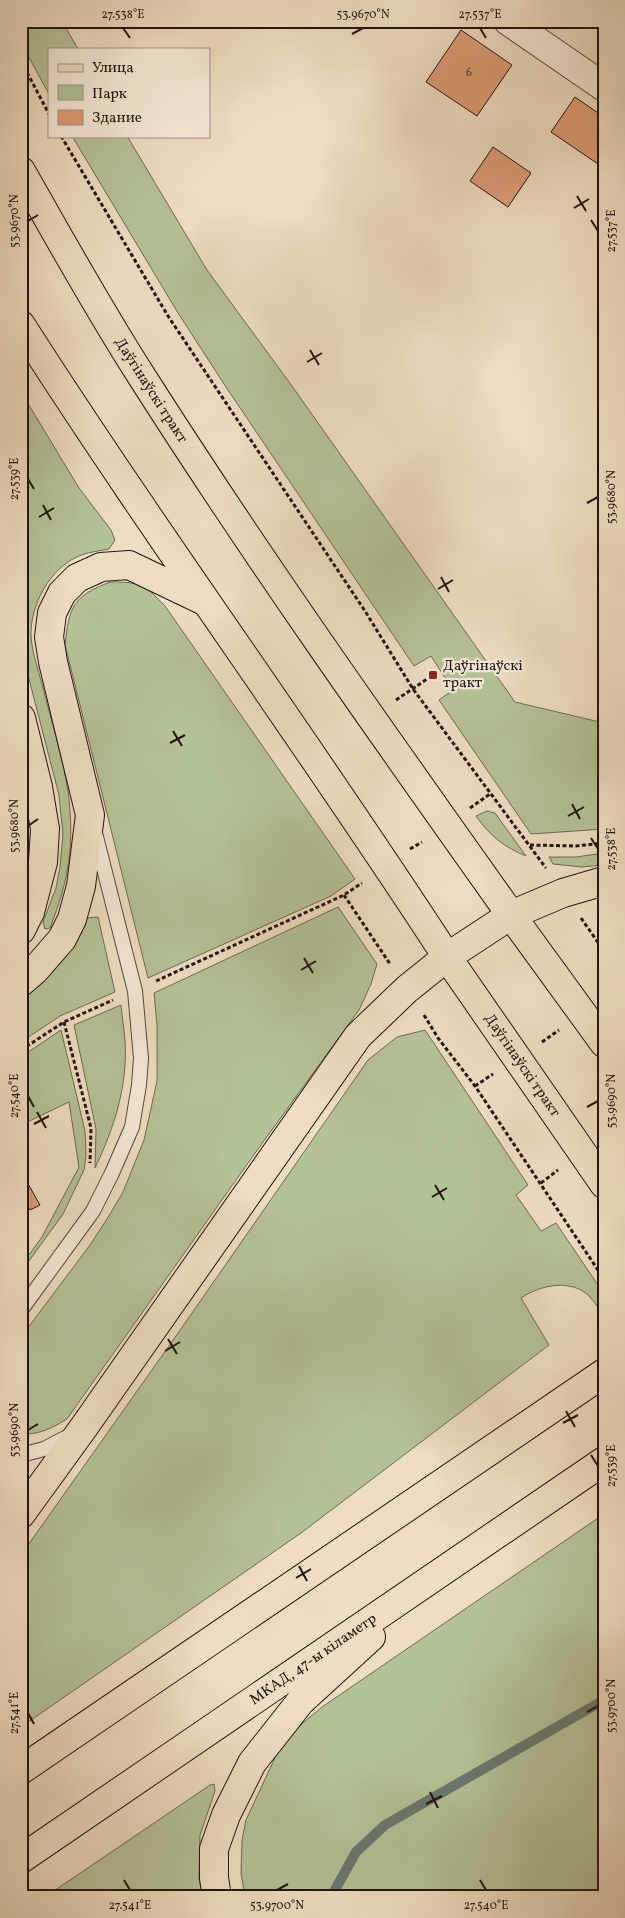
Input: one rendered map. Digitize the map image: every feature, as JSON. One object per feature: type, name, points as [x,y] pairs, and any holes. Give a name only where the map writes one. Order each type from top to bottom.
[{"type":"main road","name":"Даўгінаўскі тракт","points":[[21,171],[102,313],[260,555],[511,915],[604,1043]]},
{"type":"main road","name":"Даўгінаўскі тракт","points":[[21,325],[86,427],[204,601],[388,865],[447,957],[604,1184]]},
{"type":"main road","points":[[21,982],[35,970],[62,939],[72,918],[81,886],[90,815],[53,662],[49,637],[52,613],[62,593],[77,578],[101,567],[129,565],[204,601]]},
{"type":"main road","points":[[21,718],[38,787],[45,829],[43,862],[30,912],[21,930]]},
{"type":"main road","points":[[21,1514],[358,1036],[406,989],[447,957],[511,915],[563,893],[604,881]]},
{"type":"main road","points":[[21,1770],[604,1373]]},
{"type":"main road","name":"МКАД, 47-ы кіламетр","points":[[21,1859],[604,1461]]},
{"type":"main road","points":[[217,1897],[214,1878],[214,1849],[226,1815],[252,1763],[300,1702],[445,1570]]},
{"type":"street","points":[[508,21],[604,87]]},
{"type":"lane","points":[[21,1310],[93,1211],[132,1127],[139,1085],[140,1058],[134,991],[90,815]]},
{"type":"lane","points":[[21,1455],[44,1450],[84,1427]]},
{"type":"path","points":[[21,61],[48,112]]},
{"type":"path","points":[[62,138],[168,316],[365,611],[413,689],[529,845],[576,846],[604,843]]},
{"type":"path","points":[[371,716],[433,675]]},
{"type":"path","points":[[21,1050],[64,1022],[344,895],[490,794]]},
{"type":"path","points":[[64,1022],[91,1128],[90,1169]]},
{"type":"path","points":[[438,1038],[475,1086],[604,1279]]},
{"type":"green space","points":[[21,21],[62,21],[77,48],[48,48],[48,92],[21,43]]},
{"type":"green space","points":[[73,138],[128,138],[207,270],[292,386],[515,702],[604,723],[604,829],[531,834],[439,700],[453,690],[431,656],[414,666],[178,313]]},
{"type":"green space","points":[[21,392],[79,488],[111,530],[115,540],[109,549],[79,556],[59,569],[44,589],[34,612],[31,636],[34,654],[66,778],[71,828],[69,861],[62,894],[50,928],[45,929],[43,922],[56,888],[63,834],[59,795],[21,648]]},
{"type":"green space","points":[[110,582],[141,586],[152,593],[165,606],[355,879],[331,896],[148,978],[65,645],[71,612],[75,604],[88,592]]},
{"type":"green space","points":[[487,811],[495,813],[526,856],[504,845],[492,835],[476,816]]},
{"type":"green space","points":[[604,853],[604,865],[582,867],[553,864],[549,857],[576,857]]},
{"type":"green space","points":[[338,907],[377,964],[371,984],[359,1010],[67,1419],[45,1430],[21,1434],[21,1337],[90,1245],[107,1219],[123,1192],[144,1140],[157,1081],[157,1024],[154,993]]},
{"type":"green space","points":[[98,917],[115,992],[60,1016],[21,1042],[21,999],[52,972],[68,954],[87,918]]},
{"type":"green space","points":[[121,1005],[125,1040],[122,1090],[114,1122],[95,1168],[96,1129],[74,1025]]},
{"type":"green space","points":[[61,1030],[85,1131],[86,1156],[84,1170],[63,1214],[21,1272],[21,1266],[42,1237],[79,1167],[69,1102],[21,1125],[21,1057]]},
{"type":"green space","points":[[425,1030],[528,1185],[516,1195],[541,1231],[556,1223],[604,1294],[604,1316],[590,1297],[574,1287],[556,1285],[546,1287],[521,1298],[549,1345],[301,1533],[21,1727],[21,1555],[368,1060],[397,1037]]},
{"type":"green space","points":[[604,1514],[604,1897],[245,1897],[241,1873],[242,1840],[246,1820],[280,1747],[291,1733],[322,1707]]},
{"type":"green space","points":[[214,1784],[215,1791],[200,1835],[199,1879],[203,1897],[45,1897],[210,1785]]},
{"type":"building","points":[[461,30],[512,65],[477,116],[426,82]]},
{"type":"building","points":[[575,97],[604,117],[604,168],[551,132]]},
{"type":"building","points":[[493,147],[531,173],[508,207],[470,181]]},
{"type":"building","points":[[23,1175],[40,1205],[30,1210],[21,1195],[21,1176]]},
{"type":"waterway","points":[[331,1897],[356,1852],[385,1825],[604,1700]]},
{"type":"place","name":"Даўгінаўскі тракт","points":[[433,675]]}]
